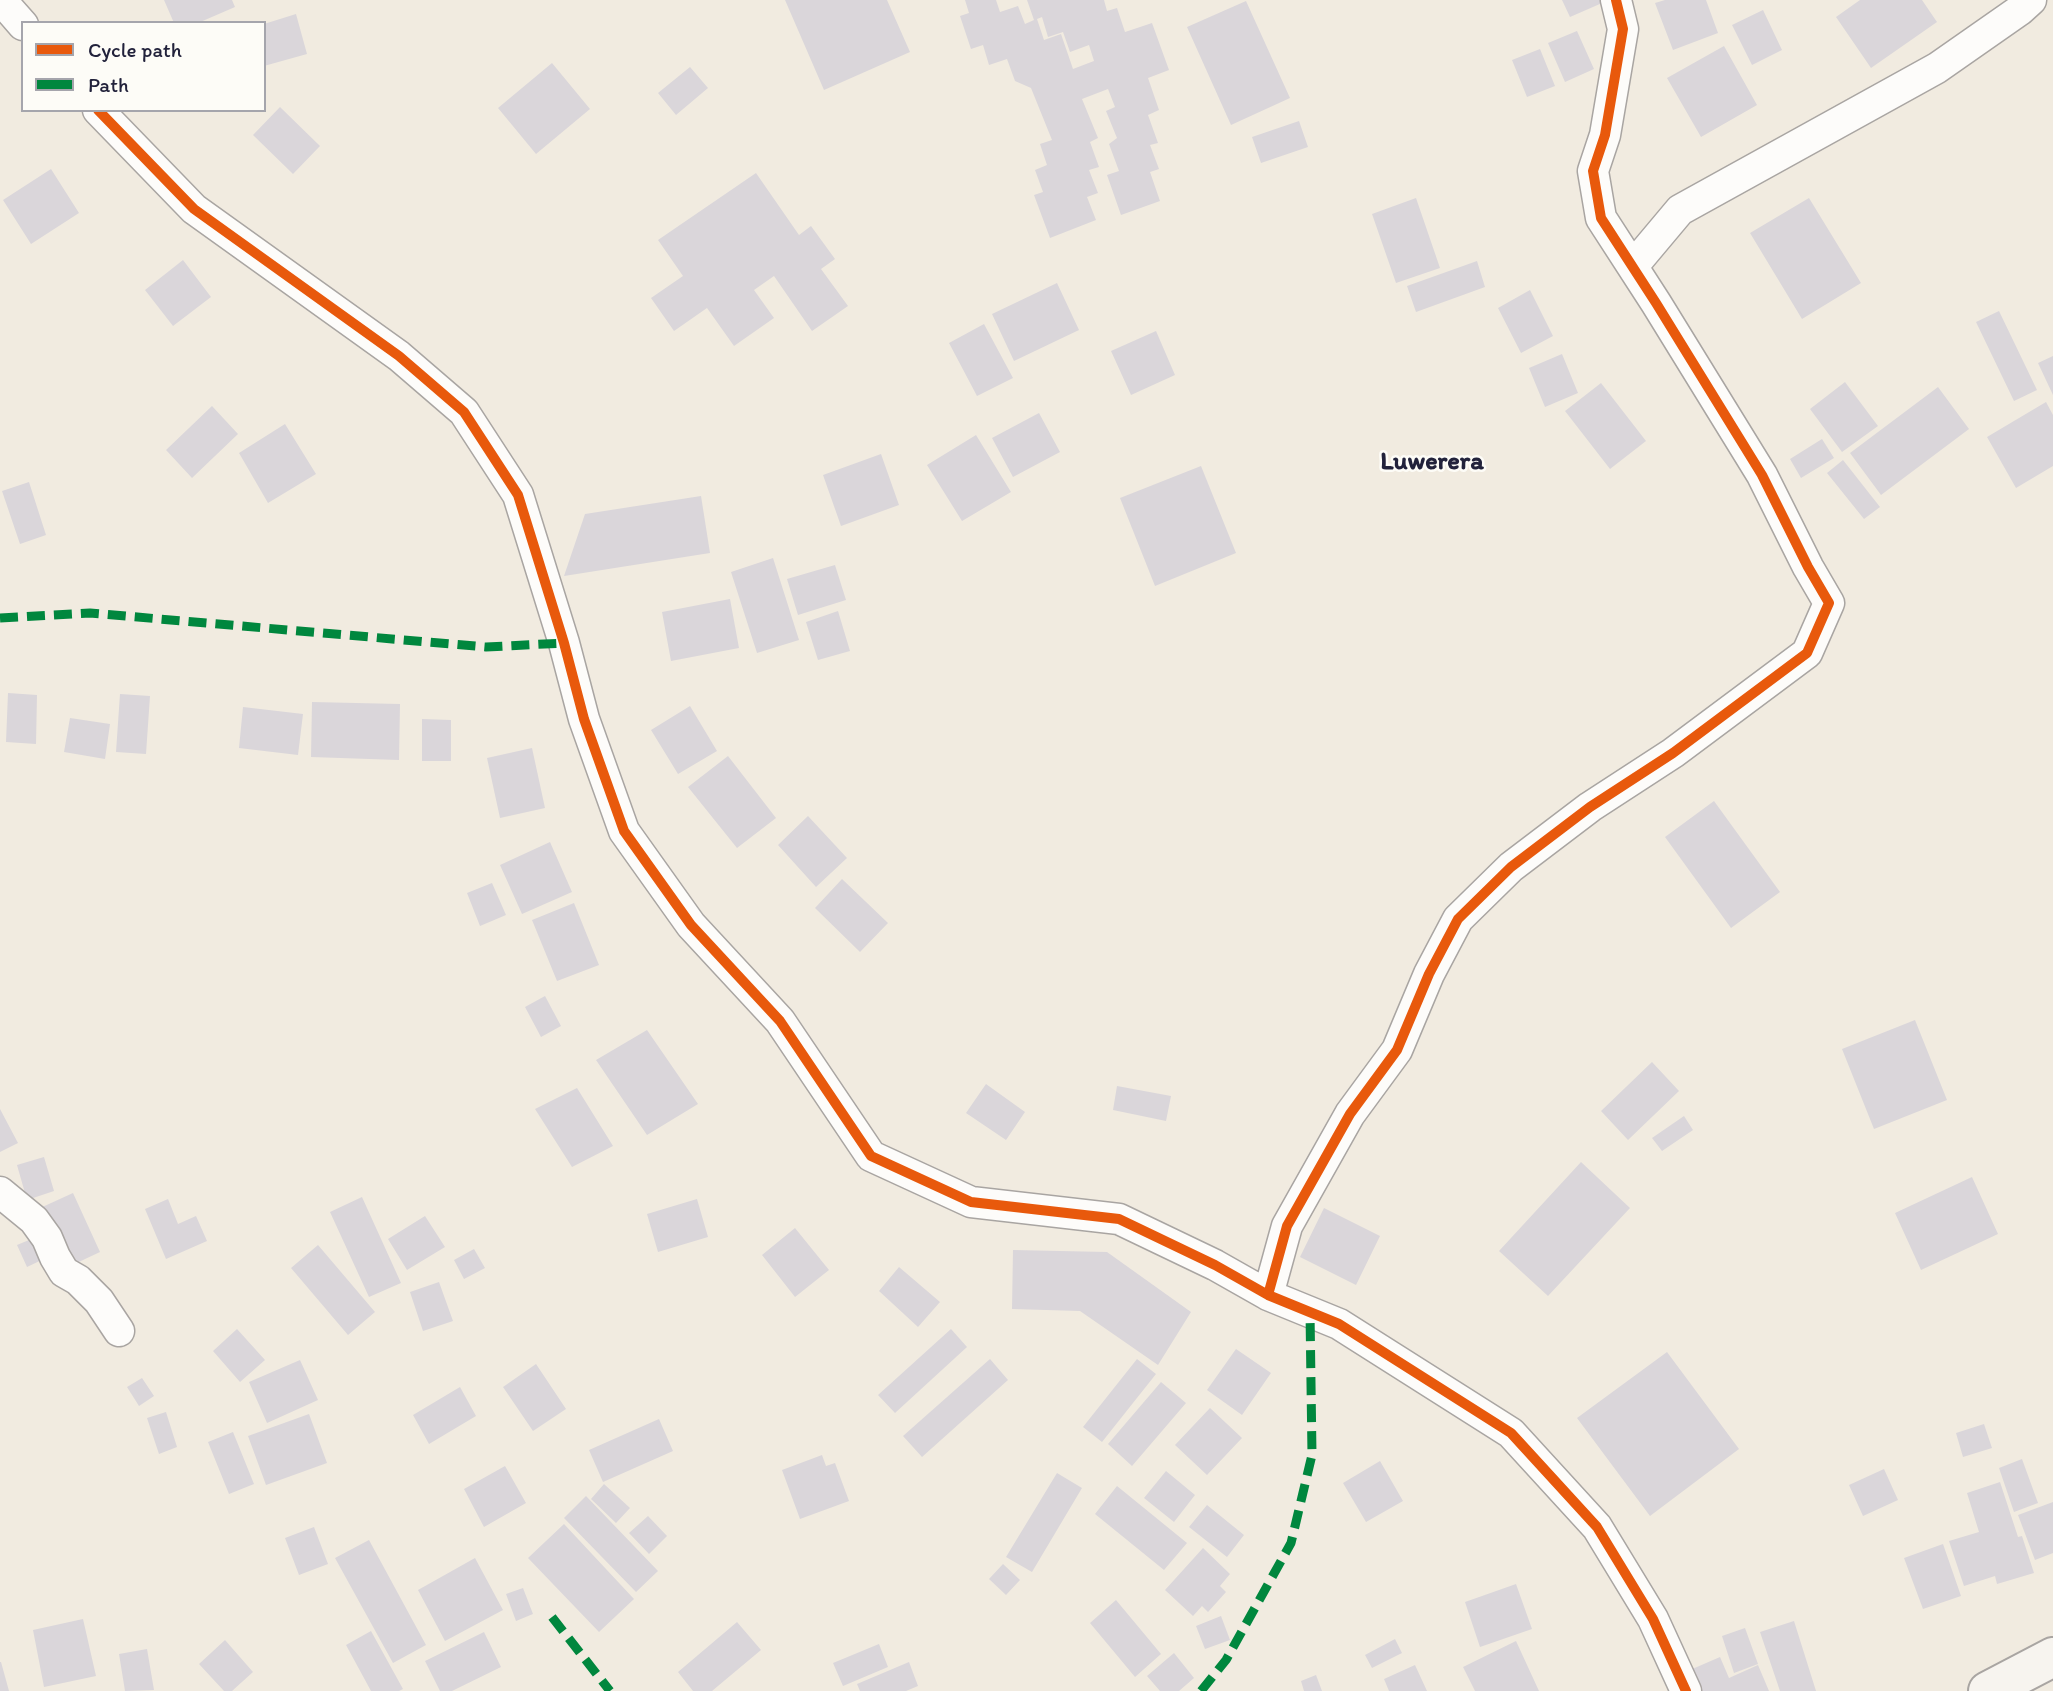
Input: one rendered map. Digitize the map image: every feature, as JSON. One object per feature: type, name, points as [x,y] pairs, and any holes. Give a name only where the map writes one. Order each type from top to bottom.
[{"type":"main road","points":[[1988,1691],[2053,1657]]},
{"type":"street","points":[[1,0],[21,22]]},
{"type":"street","points":[[1268,1295],[1287,1226],[1350,1114],[1397,1050],[1429,974],[1458,919],[1521,859],[1590,807],[1673,753],[1807,653],[1829,603],[1762,475],[1601,218],[1593,171],[1605,135],[1623,29],[1616,0]]},
{"type":"street","points":[[1633,266],[1680,210],[1937,68],[2021,10],[2031,0]]},
{"type":"street","points":[[100,112],[194,209],[399,356],[464,412],[519,495],[584,719],[624,831],[691,925],[780,1021],[871,1156],[971,1202],[1119,1219],[1215,1265],[1268,1295],[1339,1324],[1511,1433],[1597,1527],[1653,1619],[1686,1691]]},
{"type":"street","points":[[0,1192],[34,1220],[47,1238],[64,1272],[78,1280],[99,1301],[119,1331]]},
{"type":"building","points":[[164,0],[232,0],[235,7],[203,21],[173,21]]},
{"type":"building","points":[[785,0],[887,0],[910,52],[824,90]]},
{"type":"building","points":[[965,0],[996,0],[1000,12],[1018,6],[1025,24],[1034,20],[1027,0],[1104,0],[1107,11],[1117,8],[1125,32],[1152,23],[1169,70],[1148,78],[1159,110],[1148,115],[1158,143],[1150,145],[1159,169],[1150,172],[1160,201],[1121,215],[1107,175],[1119,171],[1109,144],[1117,138],[1106,111],[1115,107],[1108,89],[1082,99],[1098,138],[1090,142],[1099,167],[1089,170],[1098,193],[1087,197],[1096,220],[1050,238],[1034,195],[1043,192],[1035,170],[1047,165],[1040,144],[1052,140],[1031,88],[1015,81],[1007,59],[989,65],[983,45],[971,49],[960,16],[969,13]],"holes":[[[1042,17],[1048,37],[1063,32],[1070,52],[1089,45],[1094,61],[1073,69],[1061,34],[1044,40],[1037,19]]]},
{"type":"building","points":[[1562,0],[1609,0],[1570,17]]},
{"type":"building","points":[[1665,0],[1706,0],[1718,33],[1673,50],[1655,3]]},
{"type":"building","points":[[1860,0],[1922,0],[1937,22],[1871,68],[1836,17]]},
{"type":"building","points":[[1246,1],[1290,98],[1231,125],[1187,27]]},
{"type":"building","points":[[1763,10],[1782,50],[1752,65],[1732,25]]},
{"type":"building","points":[[296,14],[307,54],[266,65],[266,23]]},
{"type":"building","points":[[1577,31],[1594,69],[1565,82],[1548,43]]},
{"type":"building","points":[[1724,46],[1757,105],[1701,137],[1667,78]]},
{"type":"building","points":[[1540,49],[1555,86],[1527,97],[1512,60]]},
{"type":"building","points":[[552,63],[590,109],[536,154],[498,108]]},
{"type":"building","points":[[690,67],[708,88],[676,115],[658,93]]},
{"type":"building","points":[[280,107],[320,146],[293,174],[253,135]]},
{"type":"building","points":[[1299,121],[1308,147],[1261,163],[1252,137]]},
{"type":"building","points":[[51,169],[79,213],[31,244],[3,200]]},
{"type":"building","points":[[756,173],[799,235],[811,226],[835,259],[821,269],[848,306],[812,331],[774,276],[754,290],[774,318],[734,346],[707,308],[674,331],[651,298],[683,276],[658,240]]},
{"type":"building","points":[[1416,198],[1440,268],[1396,283],[1372,214]]},
{"type":"building","points":[[1809,198],[1861,283],[1802,319],[1750,233]]},
{"type":"building","points":[[183,260],[211,297],[173,326],[145,290]]},
{"type":"building","points":[[1477,261],[1485,287],[1416,312],[1407,286]]},
{"type":"building","points":[[1057,283],[1079,330],[1014,361],[992,314]]},
{"type":"building","points":[[1530,290],[1553,336],[1521,353],[1498,308]]},
{"type":"building","points":[[1999,311],[2037,390],[2014,401],[1976,322]]},
{"type":"building","points":[[984,324],[1013,378],[977,396],[949,343]]},
{"type":"building","points":[[1156,331],[1175,375],[1131,395],[1111,351]]},
{"type":"building","points":[[1562,354],[1578,393],[1545,407],[1529,368]]},
{"type":"building","points":[[2053,356],[2053,395],[2038,363]]},
{"type":"building","points":[[1845,382],[1878,426],[1842,452],[1810,409]]},
{"type":"building","points":[[1601,383],[1646,441],[1610,469],[1565,411]]},
{"type":"building","points":[[1938,387],[1969,429],[1881,495],[1850,453]]},
{"type":"building","points":[[2046,402],[2053,415],[2053,466],[2016,488],[1987,437]]},
{"type":"building","points":[[212,406],[238,434],[192,478],[166,450]]},
{"type":"building","points":[[1039,413],[1060,452],[1013,477],[992,438]]},
{"type":"building","points":[[285,424],[316,474],[268,503],[239,453]]},
{"type":"building","points":[[976,435],[1011,492],[962,521],[927,465]]},
{"type":"building","points":[[1822,439],[1834,458],[1801,478],[1790,459]]},
{"type":"building","points":[[881,454],[899,505],[841,526],[823,475]]},
{"type":"building","points":[[1843,460],[1880,507],[1864,519],[1827,473]]},
{"type":"building","points":[[1201,466],[1236,553],[1155,586],[1120,498]]},
{"type":"building","points":[[29,482],[46,535],[20,544],[2,491]]},
{"type":"building","points":[[701,496],[710,553],[564,576],[585,514]]},
{"type":"building","points":[[773,558],[799,640],[757,653],[731,572]]},
{"type":"building","points":[[835,565],[846,600],[798,615],[787,579]]},
{"type":"building","points":[[730,599],[739,648],[671,661],[662,612]]},
{"type":"building","points":[[838,611],[850,651],[818,660],[806,622]]},
{"type":"building","points":[[8,693],[37,695],[36,744],[6,742]]},
{"type":"building","points":[[120,694],[150,696],[146,754],[116,752]]},
{"type":"building","points":[[312,702],[400,704],[399,760],[311,757]]},
{"type":"building","points":[[690,706],[717,751],[678,774],[651,730]]},
{"type":"building","points":[[243,707],[303,714],[298,755],[239,748]]},
{"type":"building","points":[[70,718],[110,724],[105,759],[64,752]]},
{"type":"building","points":[[422,719],[451,720],[451,761],[422,761]]},
{"type":"building","points":[[532,748],[545,808],[500,818],[487,758]]},
{"type":"building","points":[[728,756],[776,818],[737,848],[688,787]]},
{"type":"building","points":[[1714,801],[1780,892],[1731,928],[1665,837]]},
{"type":"building","points":[[808,816],[847,858],[816,887],[778,845]]},
{"type":"building","points":[[550,842],[572,892],[522,914],[500,865]]},
{"type":"building","points":[[842,879],[888,923],[860,952],[815,908]]},
{"type":"building","points":[[492,883],[506,915],[480,926],[467,893]]},
{"type":"building","points":[[574,903],[599,965],[557,981],[532,920]]},
{"type":"building","points":[[545,996],[561,1026],[541,1037],[525,1007]]},
{"type":"building","points":[[1915,1020],[1947,1100],[1874,1129],[1842,1049]]},
{"type":"building","points":[[647,1030],[698,1104],[647,1135],[596,1060]]},
{"type":"building","points":[[1652,1062],[1679,1091],[1628,1140],[1601,1111]]},
{"type":"building","points":[[986,1084],[1025,1112],[1006,1140],[966,1113]]},
{"type":"building","points":[[1117,1086],[1171,1096],[1166,1121],[1113,1110]]},
{"type":"building","points":[[577,1088],[613,1146],[572,1167],[535,1109]]},
{"type":"building","points":[[0,1109],[18,1143],[0,1152]]},
{"type":"building","points":[[1684,1116],[1693,1130],[1662,1151],[1652,1138]]},
{"type":"building","points":[[44,1157],[54,1191],[27,1200],[17,1165]]},
{"type":"building","points":[[1581,1162],[1630,1208],[1548,1296],[1499,1251]]},
{"type":"building","points":[[1972,1177],[1998,1234],[1921,1270],[1895,1213]]},
{"type":"building","points":[[73,1193],[100,1252],[66,1268],[38,1209]]},
{"type":"building","points":[[362,1197],[401,1283],[369,1297],[330,1212]]},
{"type":"building","points":[[168,1199],[178,1224],[196,1216],[207,1241],[166,1259],[145,1209]]},
{"type":"building","points":[[697,1199],[708,1237],[658,1252],[647,1214]]},
{"type":"building","points":[[1324,1208],[1380,1236],[1356,1285],[1300,1257]]},
{"type":"building","points":[[425,1216],[445,1247],[407,1270],[388,1239]]},
{"type":"building","points":[[795,1228],[829,1270],[795,1297],[762,1255]]},
{"type":"building","points":[[41,1235],[50,1256],[27,1267],[17,1245]]},
{"type":"building","points":[[318,1245],[375,1312],[348,1335],[291,1268]]},
{"type":"building","points":[[474,1249],[485,1268],[464,1279],[454,1260]]},
{"type":"building","points":[[1013,1250],[1107,1252],[1191,1312],[1158,1365],[1080,1311],[1012,1309]]},
{"type":"building","points":[[899,1267],[940,1302],[918,1327],[879,1291]]},
{"type":"building","points":[[439,1282],[453,1321],[423,1331],[410,1292]]},
{"type":"building","points":[[237,1329],[265,1360],[240,1382],[213,1351]]},
{"type":"building","points":[[951,1329],[967,1347],[895,1413],[878,1395]]},
{"type":"building","points":[[1236,1349],[1271,1373],[1242,1415],[1207,1390]]},
{"type":"building","points":[[1667,1352],[1739,1449],[1650,1516],[1577,1418]]},
{"type":"building","points":[[990,1359],[1008,1380],[922,1457],[903,1436]]},
{"type":"building","points":[[1137,1359],[1156,1374],[1102,1442],[1083,1427]]},
{"type":"building","points":[[300,1360],[318,1400],[267,1423],[249,1382]]},
{"type":"building","points":[[536,1364],[566,1409],[533,1431],[503,1387]]},
{"type":"building","points":[[142,1378],[154,1396],[139,1406],[127,1387]]},
{"type":"building","points":[[1161,1382],[1186,1403],[1132,1466],[1108,1444]]},
{"type":"building","points":[[460,1387],[476,1416],[429,1444],[413,1415]]},
{"type":"building","points":[[1210,1408],[1242,1438],[1207,1475],[1175,1445]]},
{"type":"building","points":[[166,1412],[177,1447],[159,1454],[147,1418]]},
{"type":"building","points":[[309,1414],[327,1463],[266,1485],[248,1436]]},
{"type":"building","points":[[659,1419],[673,1451],[603,1482],[589,1450]]},
{"type":"building","points":[[1984,1424],[1992,1448],[1963,1457],[1956,1433]]},
{"type":"building","points":[[233,1432],[254,1484],[229,1494],[208,1442]]},
{"type":"building","points":[[822,1455],[826,1466],[835,1463],[849,1501],[800,1519],[782,1470]]},
{"type":"building","points":[[2022,1459],[2038,1503],[2014,1512],[1999,1468]]},
{"type":"building","points":[[1380,1461],[1403,1501],[1366,1522],[1343,1483]]},
{"type":"building","points":[[505,1466],[526,1503],[484,1527],[464,1489]]},
{"type":"building","points":[[1884,1469],[1898,1500],[1863,1516],[1849,1485]]},
{"type":"building","points":[[1166,1471],[1195,1495],[1174,1522],[1144,1498]]},
{"type":"building","points":[[1057,1473],[1082,1488],[1032,1572],[1006,1557]]},
{"type":"building","points":[[2000,1482],[2018,1537],[2022,1536],[2034,1573],[1997,1584],[1995,1576],[1964,1586],[1949,1541],[1979,1532],[1967,1493]]},
{"type":"building","points":[[604,1484],[630,1508],[616,1523],[591,1499]]},
{"type":"building","points":[[1117,1486],[1187,1543],[1164,1570],[1095,1514]]},
{"type":"building","points":[[586,1496],[658,1571],[636,1592],[564,1518]]},
{"type":"building","points":[[2053,1502],[2053,1553],[2035,1560],[2018,1515]]},
{"type":"building","points":[[1207,1505],[1244,1535],[1227,1557],[1189,1527]]},
{"type":"building","points":[[648,1516],[667,1536],[649,1554],[629,1533]]},
{"type":"building","points":[[564,1524],[634,1599],[599,1632],[528,1558]]},
{"type":"building","points":[[314,1527],[328,1564],[299,1575],[285,1538]]},
{"type":"building","points":[[369,1540],[426,1645],[393,1663],[335,1558]]},
{"type":"building","points":[[1943,1544],[1961,1596],[1923,1609],[1904,1558]]},
{"type":"building","points":[[1203,1548],[1230,1574],[1220,1586],[1226,1592],[1208,1612],[1202,1606],[1193,1616],[1165,1590]]},
{"type":"building","points":[[475,1558],[503,1610],[445,1641],[418,1590]]},
{"type":"building","points":[[1003,1564],[1020,1580],[1006,1595],[989,1579]]},
{"type":"building","points":[[1516,1584],[1532,1629],[1480,1647],[1465,1602]]},
{"type":"building","points":[[523,1588],[533,1614],[516,1621],[506,1594]]},
{"type":"building","points":[[1116,1600],[1161,1654],[1135,1677],[1090,1623]]},
{"type":"building","points":[[1221,1616],[1230,1640],[1205,1649],[1196,1626]]},
{"type":"building","points":[[83,1619],[96,1676],[44,1687],[33,1630]]},
{"type":"building","points":[[1794,1621],[1816,1691],[1780,1691],[1760,1632]]},
{"type":"building","points":[[737,1622],[761,1650],[712,1691],[693,1691],[678,1672]]},
{"type":"building","points":[[1745,1628],[1758,1664],[1734,1673],[1722,1636]]},
{"type":"building","points":[[371,1631],[403,1689],[371,1691],[346,1645]]},
{"type":"building","points":[[484,1632],[501,1667],[452,1691],[440,1691],[425,1661]]},
{"type":"building","points":[[1395,1639],[1402,1653],[1372,1668],[1365,1655]]},
{"type":"building","points":[[225,1640],[253,1672],[232,1691],[224,1691],[199,1664]]},
{"type":"building","points":[[1516,1641],[1539,1691],[1475,1691],[1463,1667]]},
{"type":"building","points":[[879,1644],[888,1667],[843,1686],[833,1663]]},
{"type":"building","points":[[147,1649],[154,1690],[125,1691],[119,1654]]},
{"type":"building","points":[[1174,1653],[1194,1678],[1179,1691],[1160,1691],[1147,1676]]},
{"type":"building","points":[[1720,1657],[1729,1678],[1758,1665],[1769,1691],[1699,1691],[1690,1670]]},
{"type":"building","points":[[1,1662],[9,1691],[0,1691]]},
{"type":"building","points":[[909,1662],[918,1686],[906,1691],[860,1691],[857,1684]]},
{"type":"building","points":[[1415,1665],[1427,1691],[1389,1691],[1384,1679]]},
{"type":"building","points":[[1316,1675],[1322,1691],[1304,1691],[1301,1681]]},
{"type":"marked path","points":[[0,618],[90,613],[486,647],[564,643]]},
{"type":"marked path","points":[[1201,1691],[1226,1660],[1291,1543],[1312,1455],[1310,1312]]},
{"type":"marked path","points":[[552,1617],[610,1691]]},
{"type":"cycle path","points":[[1268,1295],[1287,1226],[1350,1114],[1397,1050],[1429,974],[1458,919],[1511,867],[1590,807],[1673,753],[1807,653],[1829,603],[1762,475],[1601,218],[1593,171],[1605,135],[1623,29],[1616,0]]},
{"type":"cycle path","points":[[100,112],[194,209],[399,356],[464,412],[518,495],[564,643],[584,719],[624,831],[691,925],[780,1021],[871,1156],[971,1202],[1119,1219],[1215,1265],[1268,1295],[1339,1324],[1511,1433],[1597,1527],[1653,1619],[1686,1691]]},
{"type":"district","name":"Luwerera","points":[[1432,462]]}]
